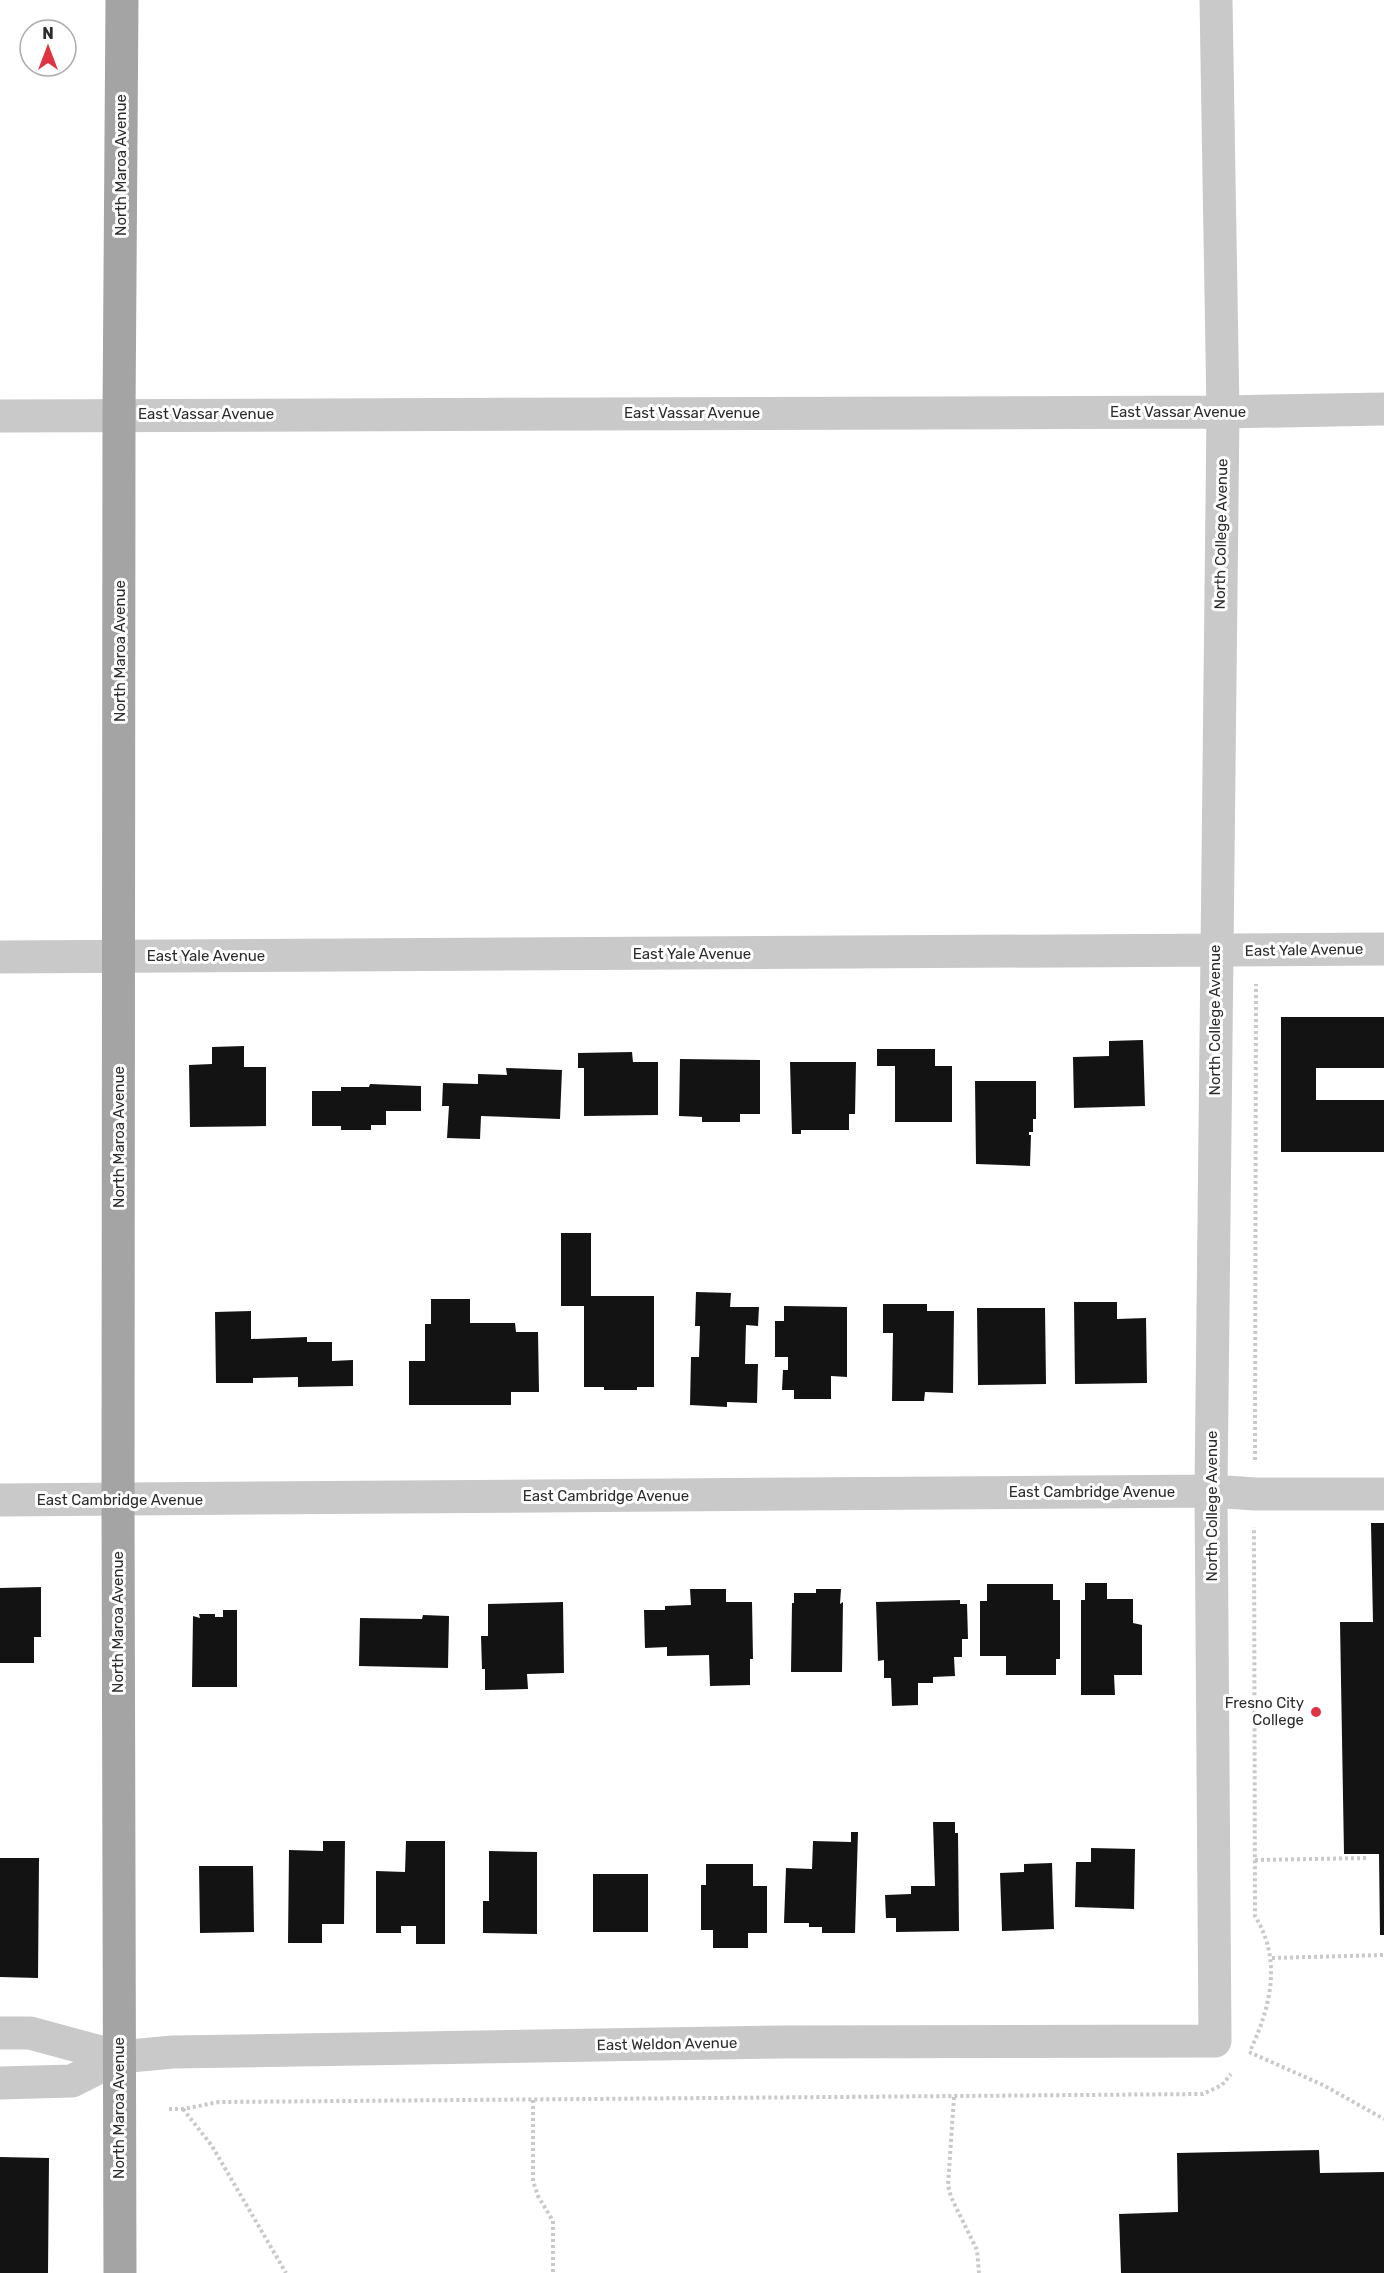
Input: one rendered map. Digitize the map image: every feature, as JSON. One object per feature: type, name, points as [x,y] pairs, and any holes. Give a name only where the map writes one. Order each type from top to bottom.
[{"type":"main road","name":"North Maroa Avenue","points":[[120,2273],[118,1500],[122,0]]},
{"type":"street","name":"North College Avenue","points":[[1215,2041],[1211,1491],[1223,412],[1216,0]]},
{"type":"street","name":"East Vassar Avenue","points":[[0,416],[1223,412],[1384,409]]},
{"type":"street","name":"East Yale Avenue","points":[[0,957],[1216,952],[1384,949]]},
{"type":"street","name":"East Cambridge Avenue","points":[[0,1500],[1211,1491],[1255,1494],[1384,1494]]},
{"type":"street","name":"East Weldon Avenue","points":[[0,2033],[30,2033],[118,2057],[185,2052],[782,2042],[1215,2041]]},
{"type":"street","name":"East Weldon Avenue","points":[[0,2083],[72,2081],[118,2057]]},
{"type":"path","points":[[1243,2059],[1249,2052],[1262,2024],[1269,1996],[1272,1958],[1265,1933],[1255,1917],[1256,950]]},
{"type":"path","points":[[1255,1860],[1368,1858]]},
{"type":"path","points":[[1272,1958],[1384,1955]]},
{"type":"path","points":[[1249,2052],[1323,2085],[1384,2119]]},
{"type":"path","points":[[169,2109],[183,2109],[219,2102],[1203,2094],[1222,2085],[1238,2067]]},
{"type":"path","points":[[954,2097],[948,2185],[951,2197],[977,2250],[980,2273]]},
{"type":"path","points":[[533,2100],[533,2181],[538,2196],[553,2221],[553,2273]]},
{"type":"path","points":[[183,2109],[212,2146],[286,2273]]},
{"type":"building","points":[[1281,1017],[1384,1017],[1384,1068],[1316,1068],[1316,1100],[1384,1100],[1384,1152],[1281,1152]]},
{"type":"building","points":[[1143,1040],[1145,1106],[1074,1108],[1073,1057],[1109,1056],[1109,1041]]},
{"type":"building","points":[[244,1046],[244,1067],[266,1067],[266,1126],[190,1127],[189,1065],[212,1064],[212,1047]]},
{"type":"building","points":[[877,1049],[935,1049],[935,1066],[952,1066],[952,1122],[895,1122],[895,1066],[877,1066]]},
{"type":"building","points":[[632,1052],[633,1062],[658,1062],[658,1115],[584,1116],[584,1068],[578,1068],[578,1053]]},
{"type":"building","points":[[680,1059],[760,1060],[760,1114],[740,1114],[740,1122],[702,1122],[702,1117],[679,1116]]},
{"type":"building","points":[[790,1062],[856,1062],[855,1114],[849,1114],[849,1130],[801,1130],[801,1134],[792,1134]]},
{"type":"building","points":[[506,1068],[562,1070],[560,1119],[481,1116],[480,1139],[447,1138],[449,1106],[442,1106],[443,1083],[478,1084],[478,1074],[507,1075]]},
{"type":"building","points":[[975,1081],[1036,1081],[1036,1119],[1033,1119],[1033,1132],[1029,1132],[1031,1135],[1030,1166],[976,1164]]},
{"type":"building","points":[[370,1084],[421,1086],[421,1111],[386,1111],[386,1125],[371,1125],[371,1130],[341,1130],[341,1126],[312,1126],[312,1091],[341,1091],[341,1087],[369,1087]]},
{"type":"building","points":[[561,1233],[591,1233],[591,1296],[654,1296],[654,1387],[637,1387],[637,1390],[604,1390],[604,1387],[584,1387],[584,1306],[561,1306]]},
{"type":"building","points":[[696,1292],[731,1293],[730,1307],[759,1307],[758,1326],[746,1325],[745,1364],[758,1364],[757,1403],[727,1402],[727,1407],[690,1405],[691,1357],[699,1357],[700,1326],[695,1326]]},
{"type":"building","points":[[431,1299],[470,1299],[470,1323],[515,1323],[516,1332],[538,1332],[539,1392],[511,1392],[511,1405],[409,1405],[409,1361],[425,1361],[425,1324],[431,1324]]},
{"type":"building","points":[[1074,1302],[1117,1302],[1117,1319],[1146,1318],[1147,1383],[1075,1384]]},
{"type":"building","points":[[883,1304],[927,1304],[927,1311],[954,1311],[953,1393],[925,1392],[924,1401],[892,1401],[893,1333],[883,1333]]},
{"type":"building","points":[[784,1306],[847,1307],[847,1377],[831,1376],[831,1399],[794,1399],[794,1390],[782,1390],[783,1370],[788,1370],[788,1357],[775,1357],[775,1321],[784,1321]]},
{"type":"building","points":[[977,1308],[1045,1308],[1046,1384],[978,1385]]},
{"type":"building","points":[[251,1311],[251,1339],[307,1337],[307,1342],[332,1342],[332,1361],[353,1360],[353,1386],[298,1387],[298,1377],[253,1378],[253,1383],[216,1383],[215,1312]]},
{"type":"building","points":[[1371,1523],[1384,1523],[1384,1935],[1380,1935],[1379,1854],[1344,1854],[1340,1622],[1373,1622]]},
{"type":"building","points":[[1085,1583],[1107,1583],[1107,1599],[1133,1599],[1133,1623],[1142,1625],[1142,1675],[1114,1675],[1115,1695],[1081,1695],[1081,1600],[1085,1600]]},
{"type":"building","points":[[987,1584],[1053,1584],[1053,1600],[1060,1600],[1060,1659],[1056,1659],[1056,1675],[1006,1675],[1006,1656],[980,1656],[980,1601],[987,1601]]},
{"type":"building","points":[[41,1587],[41,1637],[34,1637],[34,1663],[0,1663],[0,1588]]},
{"type":"building","points":[[690,1589],[726,1589],[726,1602],[752,1602],[753,1659],[750,1659],[750,1685],[710,1686],[709,1655],[667,1656],[667,1647],[645,1648],[644,1610],[665,1610],[665,1606],[691,1605]]},
{"type":"building","points":[[816,1589],[841,1589],[840,1604],[843,1602],[842,1672],[791,1672],[794,1593],[816,1593]]},
{"type":"building","points":[[960,1600],[960,1604],[967,1604],[968,1639],[962,1639],[962,1657],[954,1657],[955,1676],[933,1677],[933,1683],[918,1683],[918,1705],[892,1706],[891,1678],[884,1678],[884,1660],[878,1661],[876,1602]]},
{"type":"building","points":[[563,1602],[564,1673],[527,1674],[528,1689],[485,1690],[481,1636],[488,1636],[488,1604]]},
{"type":"building","points":[[223,1610],[237,1610],[237,1687],[192,1687],[193,1616],[200,1618],[199,1614],[215,1614],[215,1617],[223,1617]]},
{"type":"building","points":[[423,1615],[449,1616],[448,1668],[359,1666],[360,1618],[422,1619]]},
{"type":"building","points":[[933,1822],[955,1822],[955,1833],[958,1833],[959,1931],[896,1932],[896,1918],[886,1918],[885,1895],[911,1894],[911,1886],[935,1886]]},
{"type":"building","points":[[851,1832],[858,1832],[855,1933],[822,1933],[822,1927],[809,1927],[809,1923],[784,1923],[786,1868],[812,1869],[813,1841],[851,1842]]},
{"type":"building","points":[[323,1841],[345,1841],[344,1924],[322,1924],[322,1943],[288,1943],[289,1850],[323,1851]]},
{"type":"building","points":[[406,1841],[445,1841],[445,1944],[416,1944],[416,1926],[401,1926],[401,1933],[376,1933],[376,1871],[405,1872]]},
{"type":"building","points":[[1091,1848],[1135,1849],[1134,1909],[1075,1907],[1076,1862],[1091,1862]]},
{"type":"building","points":[[489,1851],[537,1852],[537,1934],[483,1933],[483,1901],[489,1901]]},
{"type":"building","points":[[0,1858],[39,1858],[38,1978],[0,1977]]},
{"type":"building","points":[[1052,1863],[1054,1929],[1002,1931],[1000,1873],[1024,1872],[1024,1864]]},
{"type":"building","points":[[706,1864],[753,1864],[753,1886],[767,1886],[767,1933],[748,1933],[748,1948],[713,1948],[713,1930],[701,1930],[701,1885],[706,1885]]},
{"type":"building","points":[[199,1866],[253,1866],[254,1932],[200,1933]]},
{"type":"building","points":[[593,1874],[648,1874],[648,1932],[593,1932]]},
{"type":"building","points":[[1319,2150],[1320,2173],[1384,2172],[1384,2273],[1121,2273],[1119,2214],[1178,2212],[1177,2153]]},
{"type":"building","points":[[0,2157],[49,2158],[48,2273],[0,2273]]},
{"type":"place","name":"Fresno City College","points":[[1316,1712]]}]
